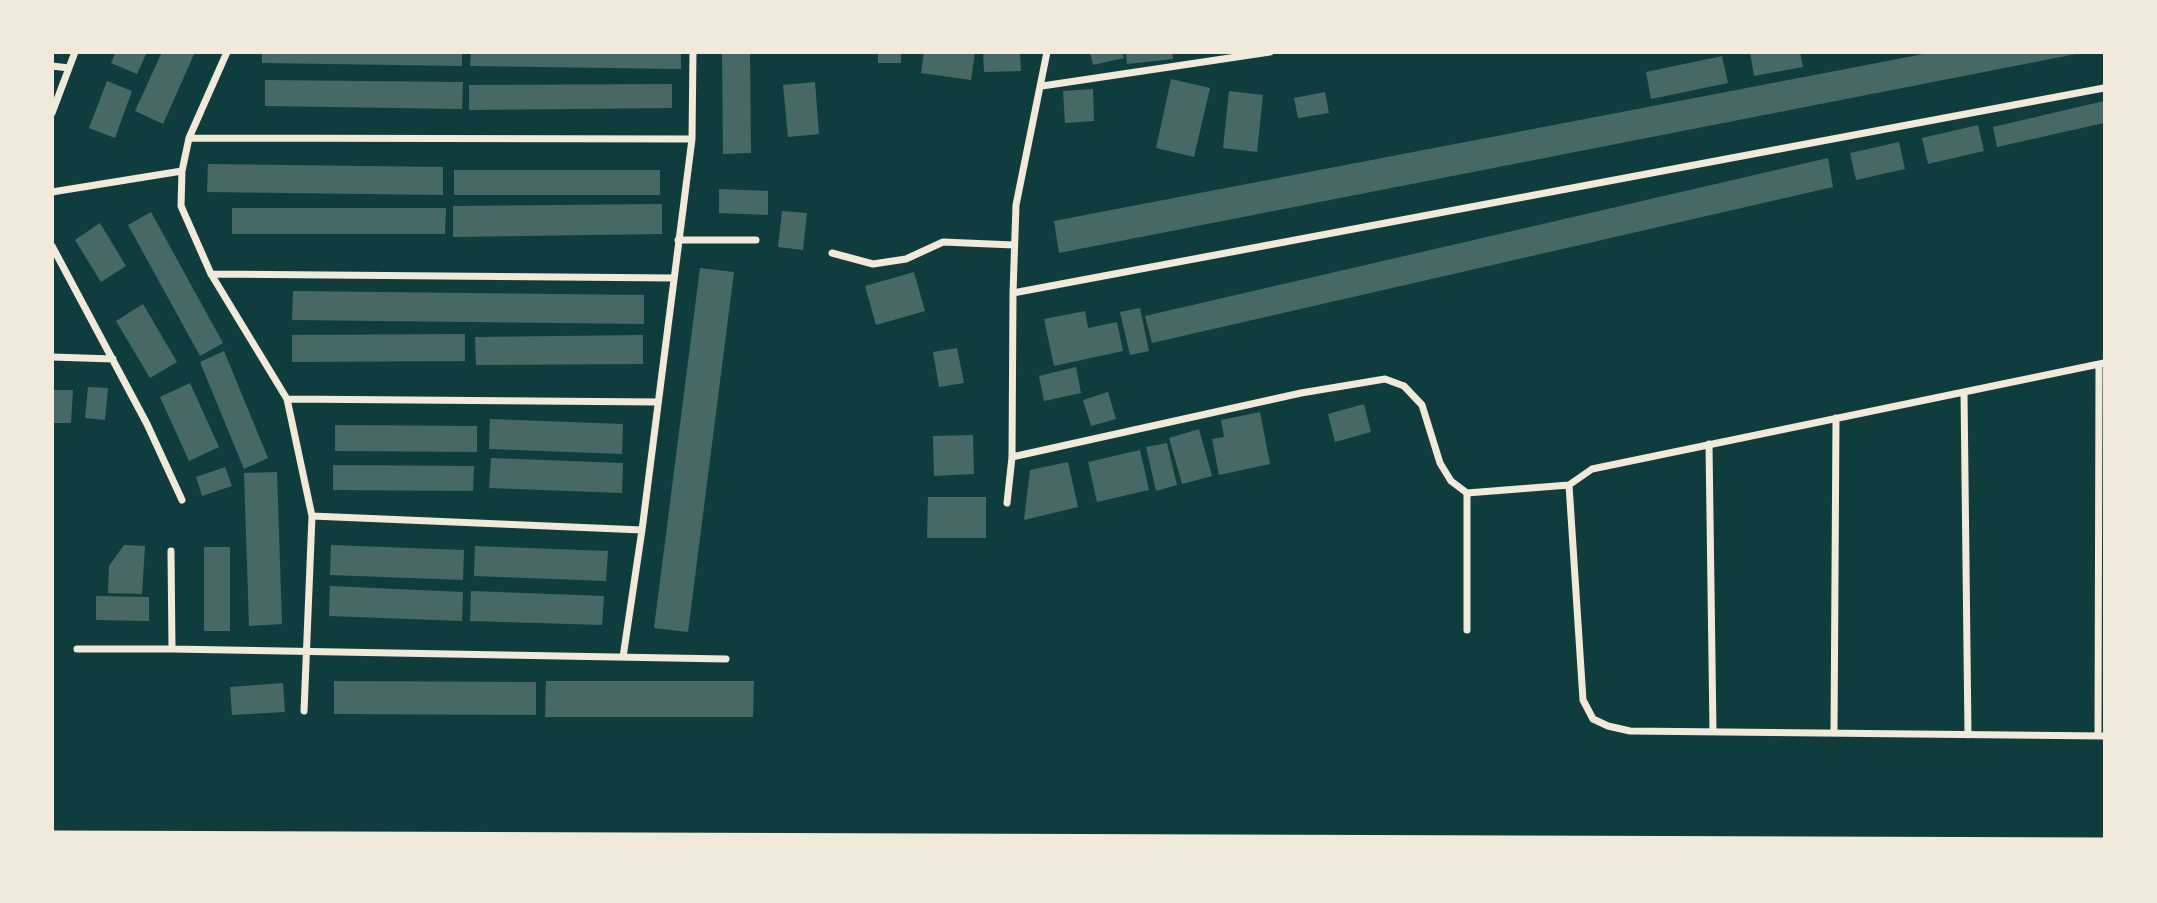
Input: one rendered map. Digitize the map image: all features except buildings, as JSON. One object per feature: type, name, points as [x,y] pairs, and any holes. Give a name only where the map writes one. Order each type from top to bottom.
[{"type":"highway","points":[[52,841],[2105,848]]},
{"type":"street","points":[[52,113],[75,52]]},
{"type":"street","points":[[227,52],[189,138],[181,206],[211,274],[287,399],[312,516],[304,711]]},
{"type":"street","points":[[623,657],[692,139],[693,52]]},
{"type":"street","points":[[1007,503],[1012,457],[1016,205],[1047,52]]},
{"type":"street","points":[[1042,86],[1270,52]]},
{"type":"street","points":[[52,66],[69,68]]},
{"type":"street","points":[[1013,293],[2105,88]]},
{"type":"street","points":[[189,138],[692,139]]},
{"type":"street","points":[[52,192],[183,172]]},
{"type":"street","points":[[678,240],[756,240]]},
{"type":"street","points":[[832,253],[873,264],[906,259],[943,242],[1014,245]]},
{"type":"street","points":[[52,246],[147,424],[182,500]]},
{"type":"street","points":[[211,274],[674,278]]},
{"type":"street","points":[[52,357],[113,359]]},
{"type":"street","points":[[1012,457],[1301,393],[1385,379],[1404,386],[1422,405],[1440,463],[1451,481],[1467,493],[1569,485],[1592,469],[2102,363],[2101,736],[1630,731],[1593,719],[1583,700],[1569,485]]},
{"type":"street","points":[[1964,392],[1968,735]]},
{"type":"street","points":[[287,399],[658,402]]},
{"type":"street","points":[[1834,733],[1836,418]]},
{"type":"street","points":[[1709,444],[1713,732]]},
{"type":"street","points":[[1467,493],[1467,630]]},
{"type":"street","points":[[312,516],[642,530]]},
{"type":"street","points":[[171,551],[172,649]]},
{"type":"street","points":[[77,649],[726,659]]}]
